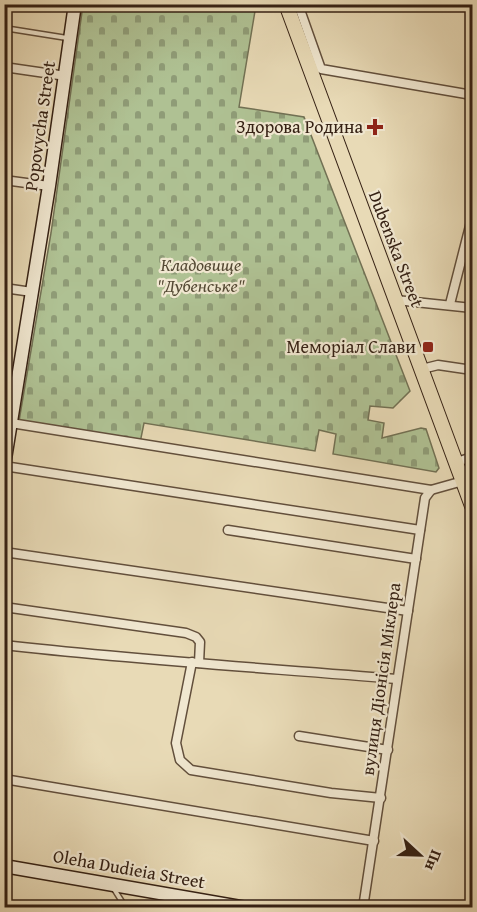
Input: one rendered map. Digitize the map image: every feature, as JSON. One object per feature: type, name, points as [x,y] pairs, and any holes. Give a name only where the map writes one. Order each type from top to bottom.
[{"type":"main road","name":"Dubenska Street","points":[[286,4],[472,506]]},
{"type":"street","name":"Popovycha Street","points":[[4,465],[49,186],[75,4]]},
{"type":"street","points":[[298,4],[321,69],[472,95]]},
{"type":"street","points":[[454,4],[472,8]]},
{"type":"street","points":[[4,67],[66,75]]},
{"type":"street","points":[[4,180],[49,186]]},
{"type":"street","points":[[450,304],[471,233],[472,218]]},
{"type":"street","points":[[4,288],[32,292]]},
{"type":"street","points":[[396,300],[472,308]]},
{"type":"street","points":[[422,369],[438,365],[472,370]]},
{"type":"street","points":[[11,423],[430,490],[463,481]]},
{"type":"street","points":[[457,462],[472,457]]},
{"type":"street","points":[[4,465],[420,530]]},
{"type":"street","name":"вулиця Діонісія Міклера","points":[[363,908],[425,498],[430,490]]},
{"type":"street","points":[[228,530],[416,559]]},
{"type":"street","points":[[4,552],[408,611]]},
{"type":"street","points":[[4,607],[186,633],[196,637],[200,642],[176,743],[184,765],[191,770],[331,793],[381,798]]},
{"type":"street","points":[[4,645],[97,656],[397,679]]},
{"type":"street","points":[[299,736],[388,750]]},
{"type":"street","points":[[4,779],[374,841]]},
{"type":"street","name":"Oleha Dudieia Street","points":[[4,866],[246,908]]},
{"type":"lane","points":[[4,28],[70,38]]},
{"type":"lane","points":[[110,884],[126,908]]},
{"type":"lane","points":[[167,908],[176,896]]},
{"type":"green space","name":"Кладовище \"Дубенське\"","points":[[83,5],[256,5],[239,107],[304,117],[410,391],[393,408],[370,406],[368,420],[384,423],[382,438],[421,428],[426,429],[439,468],[436,472],[333,454],[336,434],[319,430],[315,451],[144,423],[140,443],[19,421],[51,233]]},
{"type":"place","name":"Здорова Родина","points":[[375,127]]},
{"type":"place","name":"Меморіал Слави","points":[[428,347]]}]
